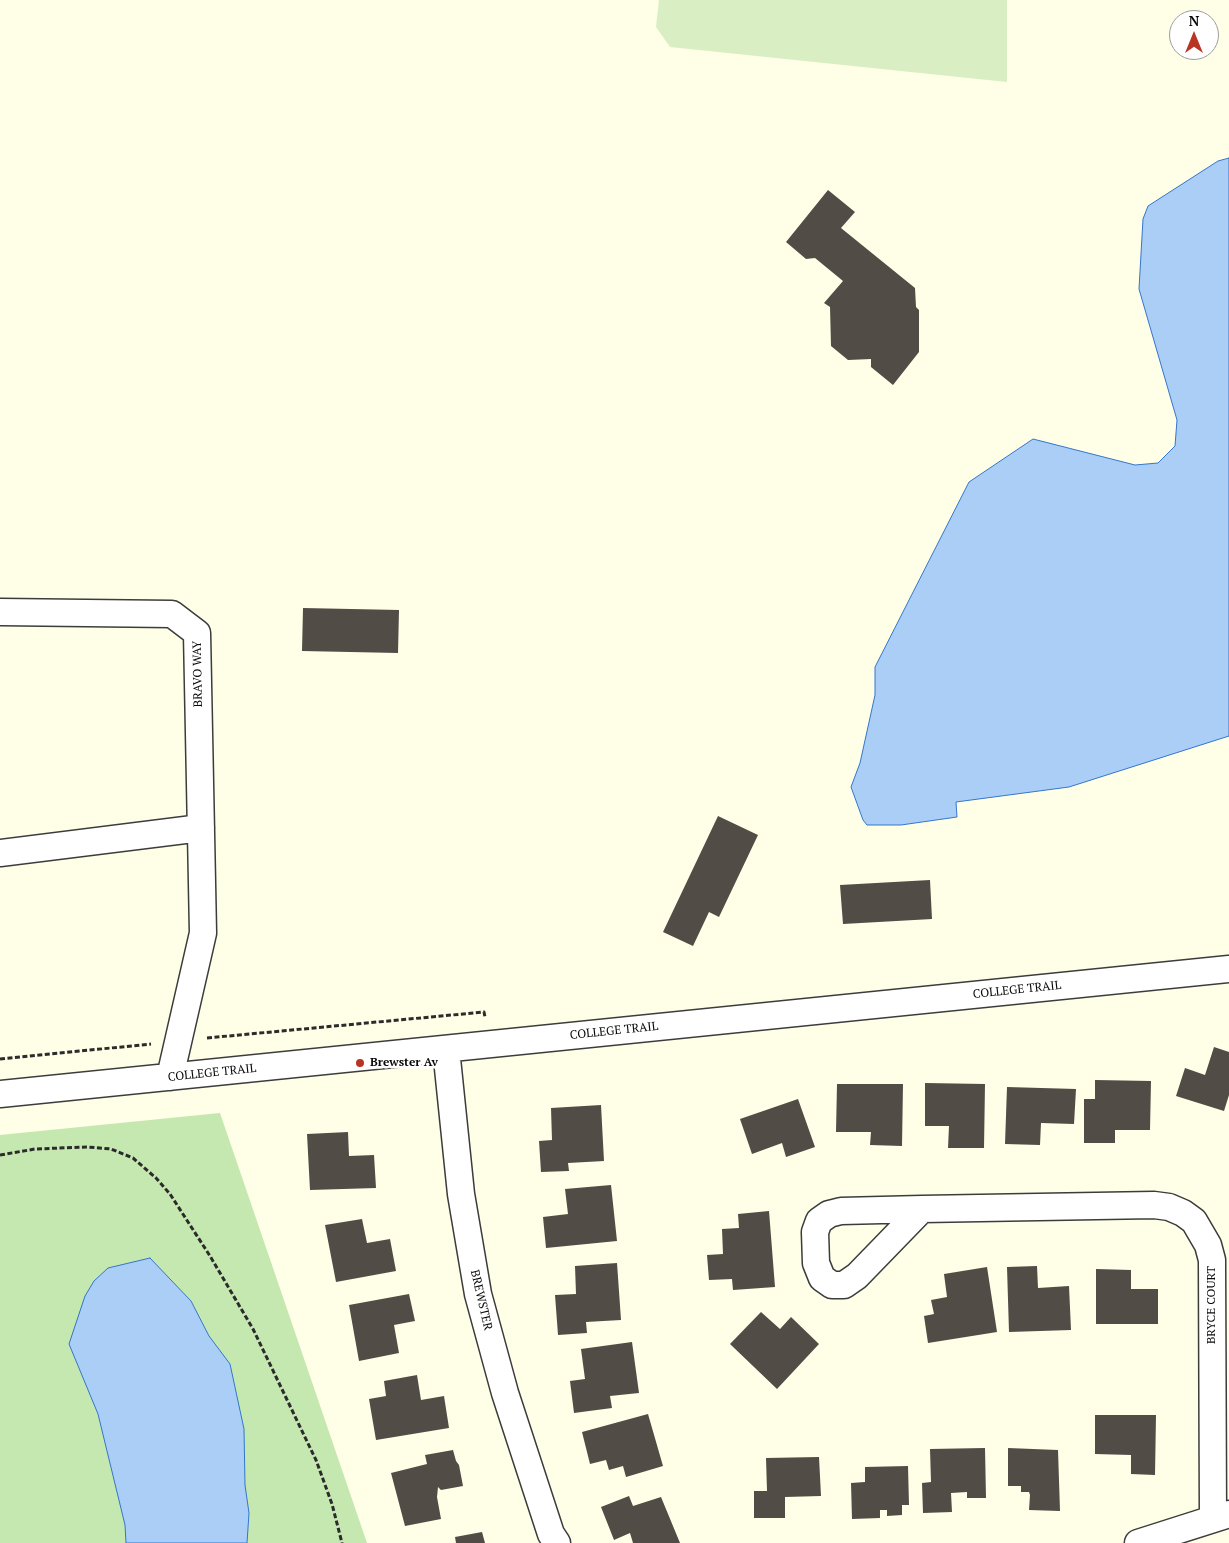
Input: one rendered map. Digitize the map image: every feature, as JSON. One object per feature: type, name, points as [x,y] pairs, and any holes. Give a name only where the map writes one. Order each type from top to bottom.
[{"type":"street","name":"BRAVO WAY","points":[[0,612],[172,614],[197,634],[203,933],[170,1077]]},
{"type":"street","points":[[0,853],[201,828]]},
{"type":"street","name":"COLLEGE TRAIL","points":[[0,1094],[1229,969]]},
{"type":"street","name":"BREWSTER","points":[[446,1049],[461,1194],[478,1294],[504,1393],[551,1534],[556,1543]]},
{"type":"street","name":"BRYCE COURT","points":[[922,1209],[1154,1205],[1169,1207],[1183,1213],[1194,1221],[1208,1246],[1212,1260],[1221,1517]]},
{"type":"street","points":[[1138,1543],[1221,1517]]},
{"type":"path","points":[[0,1059],[484,1012],[489,1044]]},
{"type":"path","points":[[0,1155],[35,1149],[111,1149],[133,1158],[156,1178],[170,1194],[205,1248],[253,1329],[316,1460],[332,1504],[342,1543]]},
{"type":"green space","points":[[659,0],[1007,0],[1007,82],[670,47],[656,27]]},
{"type":"green space","points":[[220,1113],[367,1543],[0,1543],[0,1135]]},
{"type":"water","points":[[1229,158],[1229,736],[1069,787],[956,802],[957,817],[901,825],[867,825],[863,820],[851,787],[860,763],[875,695],[875,667],[969,482],[1033,439],[1135,465],[1158,463],[1175,446],[1177,420],[1139,289],[1143,219],[1148,206],[1218,161]]},
{"type":"water","points":[[150,1258],[191,1301],[209,1336],[230,1364],[244,1429],[245,1485],[249,1513],[247,1543],[126,1543],[125,1525],[98,1414],[69,1344],[85,1296],[94,1281],[108,1268]]},
{"type":"building","points":[[828,190],[855,212],[841,228],[915,288],[916,307],[919,310],[919,352],[893,385],[871,367],[871,359],[848,360],[831,346],[830,307],[824,303],[843,281],[815,258],[806,259],[786,242]]},
{"type":"building","points":[[303,608],[399,610],[398,653],[302,651]]},
{"type":"building","points":[[718,816],[758,835],[719,917],[709,912],[693,946],[663,932]]},
{"type":"building","points":[[930,880],[932,919],[843,924],[840,885]]},
{"type":"building","points":[[1214,1047],[1229,1052],[1229,1095],[1224,1111],[1176,1096],[1185,1068],[1205,1075]]},
{"type":"building","points":[[1095,1080],[1151,1081],[1150,1130],[1115,1130],[1115,1143],[1084,1143],[1084,1099],[1095,1099]]},
{"type":"building","points":[[925,1083],[985,1084],[984,1148],[948,1148],[949,1126],[925,1126]]},
{"type":"building","points":[[837,1084],[903,1084],[902,1146],[870,1145],[871,1132],[836,1132]]},
{"type":"building","points":[[1007,1087],[1076,1089],[1074,1124],[1041,1123],[1040,1145],[1005,1144]]},
{"type":"building","points":[[798,1099],[815,1147],[786,1157],[782,1143],[752,1154],[740,1119]]},
{"type":"building","points":[[601,1105],[604,1161],[568,1163],[569,1171],[541,1172],[539,1141],[552,1140],[551,1108]]},
{"type":"building","points":[[348,1132],[349,1156],[374,1155],[376,1188],[310,1190],[307,1134]]},
{"type":"building","points":[[611,1185],[617,1241],[546,1248],[543,1217],[568,1214],[565,1189]]},
{"type":"building","points":[[769,1211],[775,1287],[733,1290],[732,1279],[709,1280],[707,1255],[723,1254],[722,1229],[739,1228],[738,1214]]},
{"type":"building","points":[[362,1219],[367,1243],[390,1239],[396,1271],[336,1282],[325,1225]]},
{"type":"building","points":[[617,1263],[621,1320],[586,1322],[587,1333],[558,1335],[555,1295],[576,1294],[575,1266]]},
{"type":"building","points":[[1037,1266],[1038,1288],[1069,1286],[1071,1330],[1009,1332],[1007,1267]]},
{"type":"building","points":[[987,1267],[997,1332],[928,1343],[924,1316],[934,1314],[931,1300],[947,1297],[944,1274]]},
{"type":"building","points":[[1096,1269],[1131,1270],[1131,1289],[1158,1289],[1158,1324],[1096,1324]]},
{"type":"building","points":[[409,1294],[415,1321],[394,1325],[399,1353],[359,1361],[349,1305]]},
{"type":"building","points":[[761,1312],[780,1329],[791,1317],[819,1344],[777,1389],[730,1344]]},
{"type":"building","points":[[632,1342],[639,1393],[610,1396],[612,1408],[574,1413],[570,1381],[585,1379],[581,1349]]},
{"type":"building","points":[[417,1375],[421,1400],[444,1396],[449,1428],[376,1440],[369,1399],[386,1396],[384,1381]]},
{"type":"building","points":[[648,1414],[663,1466],[626,1477],[623,1466],[609,1470],[606,1460],[590,1464],[582,1432]]},
{"type":"building","points":[[1095,1415],[1156,1415],[1155,1475],[1131,1474],[1131,1455],[1095,1454]]},
{"type":"building","points":[[985,1448],[986,1498],[967,1498],[967,1492],[951,1493],[952,1512],[923,1513],[922,1483],[931,1482],[930,1449]]},
{"type":"building","points":[[1008,1448],[1058,1450],[1060,1511],[1029,1510],[1029,1492],[1021,1492],[1021,1486],[1008,1486]]},
{"type":"building","points":[[453,1450],[459,1465],[463,1486],[441,1490],[438,1487],[437,1497],[441,1519],[405,1526],[391,1473],[427,1464],[425,1455]]},
{"type":"building","points":[[819,1457],[821,1496],[785,1497],[785,1518],[754,1518],[754,1491],[767,1491],[766,1458]]},
{"type":"building","points":[[908,1466],[909,1505],[902,1505],[902,1515],[887,1516],[887,1510],[880,1510],[880,1518],[852,1519],[851,1483],[865,1482],[865,1467]]},
{"type":"building","points":[[629,1496],[633,1506],[661,1497],[680,1543],[633,1543],[630,1533],[614,1540],[601,1507]]},
{"type":"building","points":[[482,1532],[485,1543],[456,1543],[455,1537]]},
{"type":"place","name":"Brewster Av","points":[[360,1063]]}]
